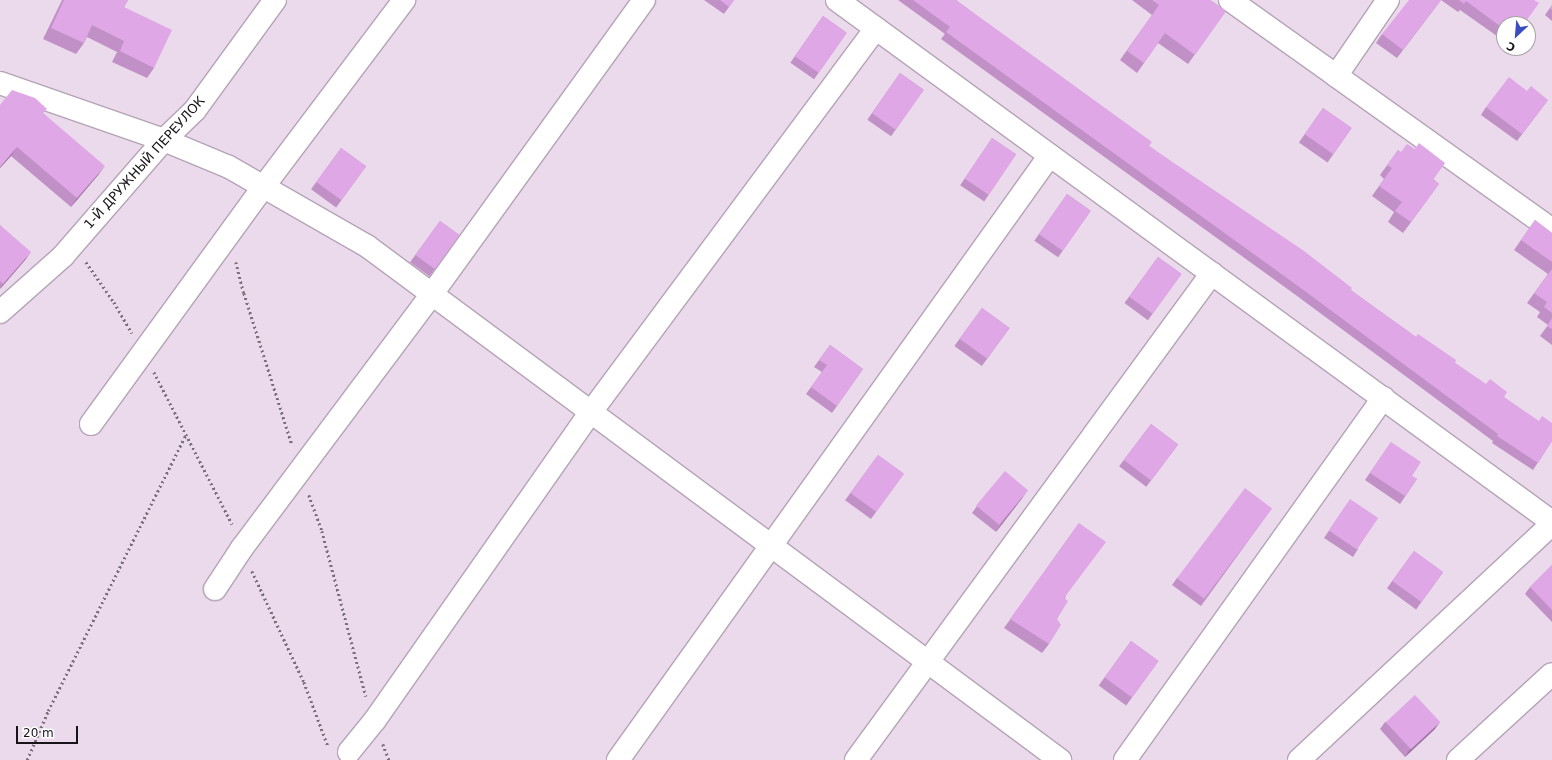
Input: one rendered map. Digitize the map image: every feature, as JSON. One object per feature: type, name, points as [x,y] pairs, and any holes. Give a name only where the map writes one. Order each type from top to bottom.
[{"type":"street","name":"1-Й ДРУЖНЫЙ ПЕРЕУЛОК","points":[[0,312],[73,244],[164,140],[195,110],[275,0]]},
{"type":"street","points":[[91,424],[264,186],[404,0]]},
{"type":"street","points":[[215,589],[242,548],[432,294],[644,0]]},
{"type":"street","points":[[837,0],[1552,523],[1299,760]]},
{"type":"street","points":[[1230,0],[1552,230]]},
{"type":"street","points":[[1336,76],[1388,0]]},
{"type":"street","points":[[339,752],[375,720],[591,412],[876,28]]},
{"type":"street","points":[[0,83],[164,140],[229,167],[367,246],[1060,760]]},
{"type":"street","points":[[618,760],[1050,155]]},
{"type":"street","points":[[856,760],[1212,273]]},
{"type":"street","points":[[1125,760],[1383,398]]},
{"type":"street","points":[[1458,760],[1552,674]]},
{"type":"path","points":[[73,244],[114,302],[225,508],[304,682],[339,752]]},
{"type":"path","points":[[27,760],[48,711],[186,434]]},
{"type":"building","points":[[64,0],[128,0],[124,7],[172,30],[154,68],[120,51],[124,41],[92,25],[84,43],[51,28]]},
{"type":"building","points":[[720,0],[734,0],[729,7]]},
{"type":"building","points":[[913,0],[956,0],[1152,142],[1149,146],[1304,251],[1352,288],[1351,290],[1416,337],[1418,334],[1456,360],[1455,363],[1486,384],[1490,379],[1507,392],[1504,397],[1539,421],[1542,416],[1552,423],[1552,441],[1538,463],[1497,436],[1498,434],[1298,286],[946,32],[950,27]]},
{"type":"building","points":[[1152,0],[1210,0],[1226,11],[1195,55],[1165,33],[1144,63],[1127,51],[1159,5]]},
{"type":"building","points":[[1409,0],[1441,0],[1403,50],[1382,34]]},
{"type":"building","points":[[1459,0],[1534,0],[1539,3],[1530,16],[1496,16],[1496,23],[1466,1],[1464,4]]},
{"type":"building","points":[[823,16],[847,33],[819,73],[795,56]]},
{"type":"building","points":[[900,73],[924,90],[896,130],[872,113]]},
{"type":"building","points":[[1509,77],[1527,91],[1531,86],[1548,100],[1522,134],[1486,107]]},
{"type":"building","points":[[12,90],[35,98],[47,109],[43,113],[105,166],[77,198],[17,147],[0,167],[0,105]]},
{"type":"building","points":[[1323,108],[1352,128],[1333,154],[1305,134]]},
{"type":"building","points":[[992,138],[1016,154],[989,195],[965,179]]},
{"type":"building","points":[[1419,143],[1445,163],[1433,180],[1439,184],[1411,222],[1395,211],[1402,202],[1379,186],[1392,168],[1387,165],[1398,150],[1401,152],[1407,144],[1415,149]]},
{"type":"building","points":[[341,148],[366,166],[341,200],[316,182]]},
{"type":"building","points":[[1067,194],[1091,211],[1063,251],[1039,234]]},
{"type":"building","points":[[1535,220],[1552,233],[1552,262],[1521,240]]},
{"type":"building","points":[[440,221],[459,235],[435,269],[415,255]]},
{"type":"building","points":[[0,225],[31,252],[3,284],[0,281]]},
{"type":"building","points":[[1158,257],[1181,274],[1153,314],[1129,297]]},
{"type":"building","points":[[1552,269],[1552,313],[1544,307],[1547,302],[1534,293]]},
{"type":"building","points":[[982,308],[1010,328],[987,359],[960,339]]},
{"type":"building","points":[[1552,318],[1552,329],[1547,326]]},
{"type":"building","points":[[830,345],[863,369],[837,406],[811,387],[827,365],[819,360]]},
{"type":"building","points":[[1151,424],[1178,444],[1151,480],[1124,460]]},
{"type":"building","points":[[1391,442],[1421,462],[1412,476],[1417,479],[1405,496],[1370,473]]},
{"type":"building","points":[[878,455],[904,474],[876,512],[850,493]]},
{"type":"building","points":[[1005,471],[1028,490],[999,525],[976,505]]},
{"type":"building","points":[[1245,488],[1272,508],[1204,599],[1177,578]]},
{"type":"building","points":[[1350,499],[1378,518],[1357,550],[1329,531]]},
{"type":"building","points":[[1079,523],[1106,542],[1064,598],[1068,601],[1057,619],[1061,625],[1049,644],[1010,619]]},
{"type":"building","points":[[1414,551],[1443,572],[1421,602],[1392,581]]},
{"type":"building","points":[[1552,565],[1552,610],[1530,587]]},
{"type":"building","points":[[1131,641],[1159,661],[1132,697],[1105,677]]},
{"type":"building","points":[[1415,695],[1440,722],[1411,749],[1386,722]]}]
